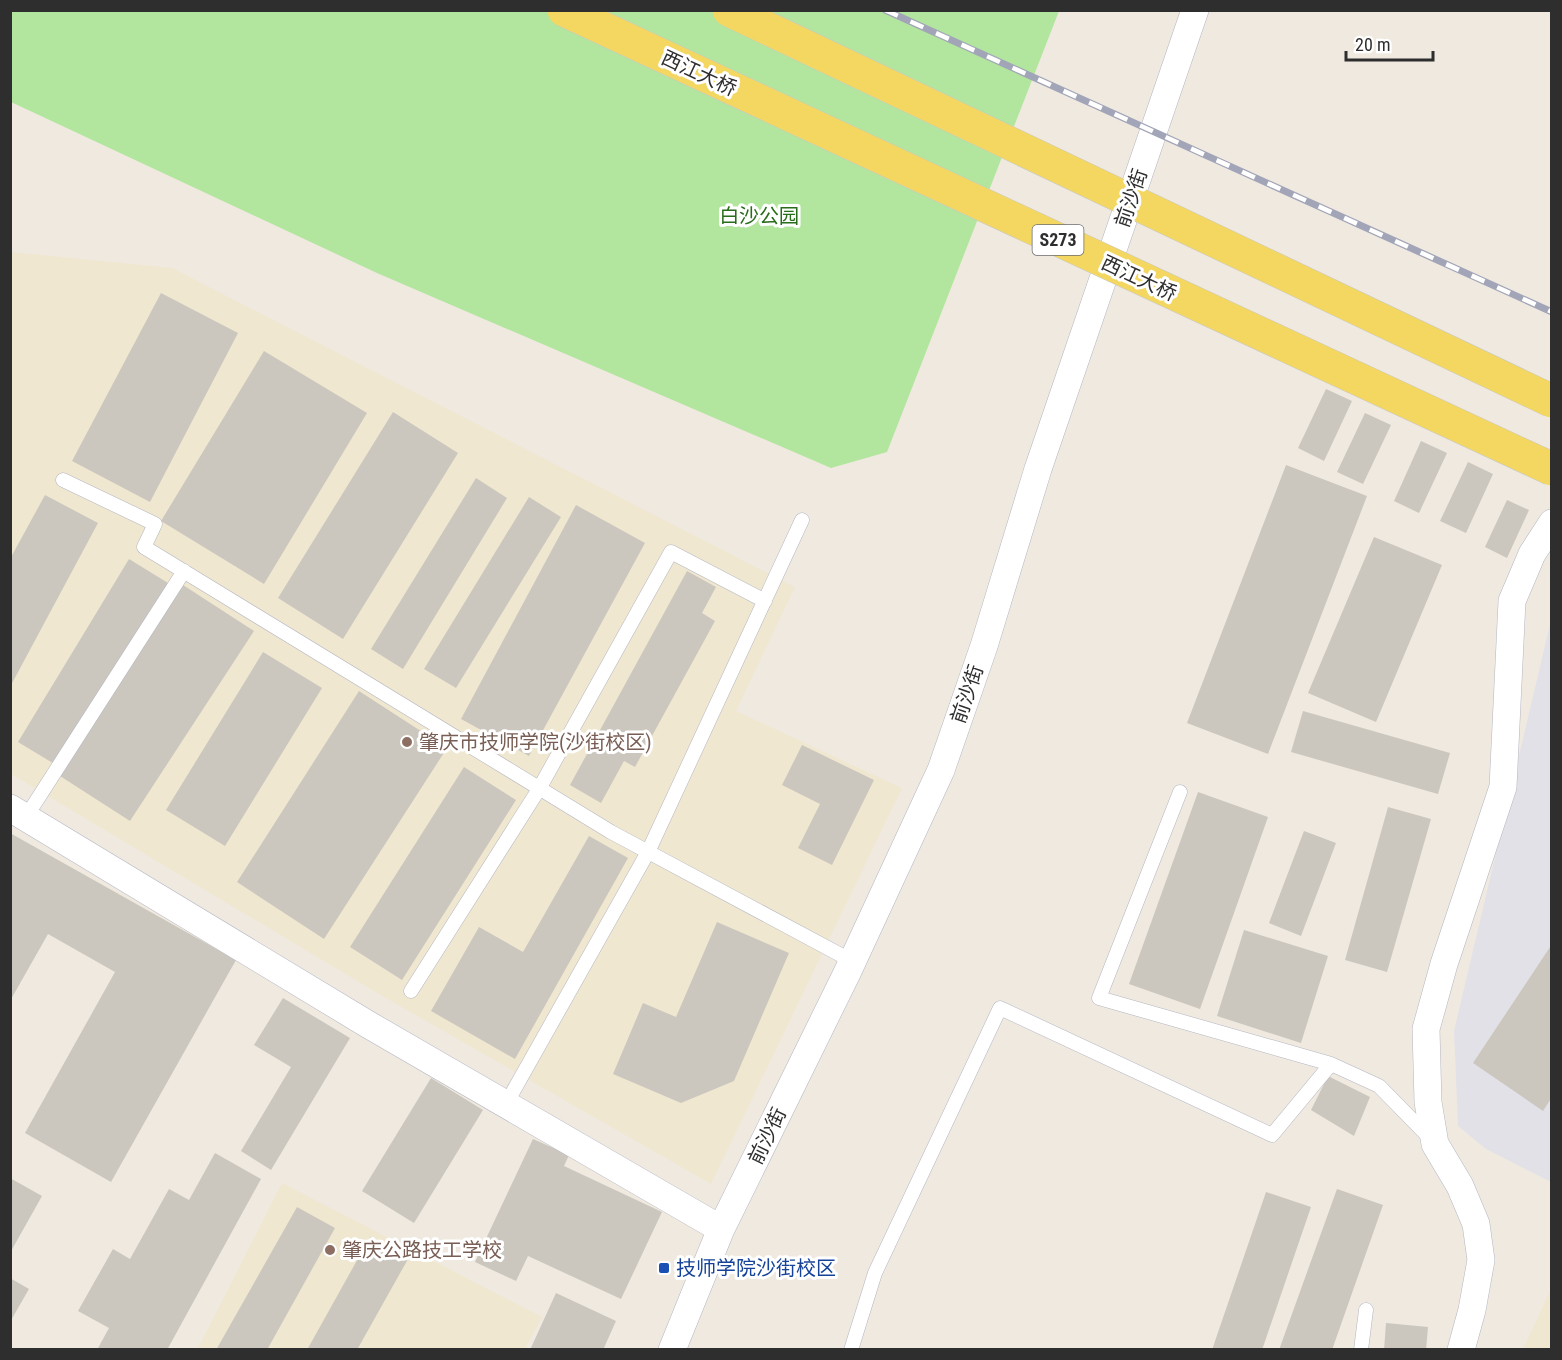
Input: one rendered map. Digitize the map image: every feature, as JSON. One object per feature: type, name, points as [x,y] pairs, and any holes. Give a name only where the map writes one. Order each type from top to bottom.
[{"type":"main road","name":"西江大桥","points":[[564,10],[1551,469]]},
{"type":"main road","points":[[729,10],[1551,401]]},
{"type":"street","name":"前沙街","points":[[672,1350],[721,1229],[852,961],[941,770],[984,646],[1038,469],[1195,10]]},
{"type":"street","points":[[1461,1350],[1472,1310],[1481,1260],[1476,1224],[1460,1186],[1435,1144],[1428,1102],[1426,1029],[1443,964],[1503,787],[1512,601],[1532,554],[1551,523]]},
{"type":"street","points":[[18,812],[369,1025],[721,1229]]},
{"type":"lane","points":[[63,480],[154,524],[144,547],[539,789],[648,852],[852,961]]},
{"type":"lane","points":[[506,1104],[648,852],[802,520]]},
{"type":"lane","points":[[411,992],[539,789],[671,552],[765,601]]},
{"type":"lane","points":[[18,812],[184,571]]},
{"type":"lane","points":[[1180,792],[1100,998],[1331,1064],[1379,1086],[1435,1144]]},
{"type":"lane","points":[[851,1350],[875,1273],[1000,1008],[1272,1135],[1331,1064]]},
{"type":"lane","points":[[1361,1350],[1366,1310]]},
{"type":"shaded area","name":"肇庆市技师学院(沙街校区)","points":[[11,252],[172,268],[795,587],[736,711],[902,788],[711,1184],[384,997],[11,774]]},
{"type":"shaded area","points":[[1551,620],[1551,1182],[1486,1149],[1458,1126],[1454,1031]]},
{"type":"shaded area","name":"肇庆公路技工学校","points":[[282,1183],[542,1317],[525,1349],[197,1350]]},
{"type":"shaded area","points":[[1551,1289],[1551,1349],[1523,1349]]},
{"type":"green space","name":"白沙公园","points":[[11,11],[1059,11],[887,452],[831,468],[377,273],[11,102]]},
{"type":"building","points":[[161,293],[238,333],[150,502],[72,461]]},
{"type":"building","points":[[264,351],[367,413],[264,584],[161,521]]},
{"type":"building","points":[[1326,389],[1352,401],[1324,461],[1298,448]]},
{"type":"building","points":[[393,412],[458,453],[343,639],[278,598]]},
{"type":"building","points":[[1365,413],[1391,425],[1363,484],[1337,472]]},
{"type":"building","points":[[1421,441],[1447,453],[1419,513],[1394,501]]},
{"type":"building","points":[[1468,462],[1493,474],[1466,533],[1440,521]]},
{"type":"building","points":[[1286,465],[1367,496],[1268,754],[1187,723]]},
{"type":"building","points":[[476,478],[507,498],[403,669],[371,649]]},
{"type":"building","points":[[45,495],[98,523],[10,687],[10,559]]},
{"type":"building","points":[[529,497],[561,517],[456,688],[424,669]]},
{"type":"building","points":[[1507,500],[1529,510],[1507,558],[1485,547]]},
{"type":"building","points":[[576,505],[645,543],[529,756],[461,719]]},
{"type":"building","points":[[1374,537],[1442,565],[1376,722],[1308,693]]},
{"type":"building","points":[[129,559],[168,583],[56,765],[18,742]]},
{"type":"building","points":[[687,571],[716,587],[702,613],[715,621],[635,767],[624,761],[601,803],[570,785]]},
{"type":"building","points":[[183,585],[254,631],[130,821],[60,776]]},
{"type":"building","points":[[263,652],[322,688],[225,846],[166,810]]},
{"type":"building","points":[[359,691],[447,748],[324,939],[237,882]]},
{"type":"building","points":[[1303,711],[1450,753],[1438,794],[1291,752]]},
{"type":"building","points":[[802,745],[874,780],[832,865],[798,848],[820,804],[782,785]]},
{"type":"building","points":[[464,767],[516,800],[402,980],[350,947]]},
{"type":"building","points":[[1198,792],[1268,817],[1200,1009],[1129,984]]},
{"type":"building","points":[[1388,807],[1431,819],[1387,972],[1345,960]]},
{"type":"building","points":[[1304,831],[1336,843],[1301,936],[1269,923]]},
{"type":"building","points":[[10,833],[236,960],[111,1182],[25,1133],[115,972],[48,934],[10,1001]]},
{"type":"building","points":[[589,836],[628,858],[515,1059],[431,1011],[479,927],[523,952]]},
{"type":"building","points":[[717,922],[789,953],[734,1081],[681,1103],[613,1074],[643,1003],[676,1017]]},
{"type":"building","points":[[1244,930],[1328,956],[1301,1043],[1217,1016]]},
{"type":"building","points":[[1552,944],[1552,1097],[1543,1111],[1473,1063]]},
{"type":"building","points":[[283,998],[350,1038],[271,1170],[241,1151],[291,1067],[254,1045]]},
{"type":"building","points":[[1328,1076],[1370,1097],[1354,1136],[1311,1110]]},
{"type":"building","points":[[431,1078],[483,1110],[414,1223],[362,1191]]},
{"type":"building","points":[[533,1139],[569,1155],[564,1166],[662,1212],[621,1299],[528,1256],[516,1281],[475,1262]]},
{"type":"building","points":[[215,1153],[261,1179],[167,1350],[97,1350],[109,1328],[78,1311],[113,1249],[130,1259],[169,1189],[189,1200]]},
{"type":"building","points":[[10,1178],[42,1196],[10,1253]]},
{"type":"building","points":[[1337,1189],[1383,1205],[1332,1350],[1279,1350]]},
{"type":"building","points":[[1266,1192],[1311,1207],[1262,1350],[1212,1350]]},
{"type":"building","points":[[297,1207],[335,1228],[267,1350],[216,1350]]},
{"type":"building","points":[[370,1237],[408,1259],[357,1350],[307,1350]]},
{"type":"building","points":[[10,1278],[29,1289],[10,1322]]},
{"type":"building","points":[[556,1293],[616,1321],[603,1350],[530,1350]]},
{"type":"building","points":[[1386,1323],[1428,1327],[1426,1350],[1384,1350]]},
{"type":"railway","points":[[885,10],[1552,312]]},
{"type":"place","name":"肇庆市技师学院(沙街校区)","points":[[407,742]]},
{"type":"place","name":"肇庆公路技工学校","points":[[330,1250]]},
{"type":"place","name":"技师学院沙街校区","points":[[664,1268]]}]
